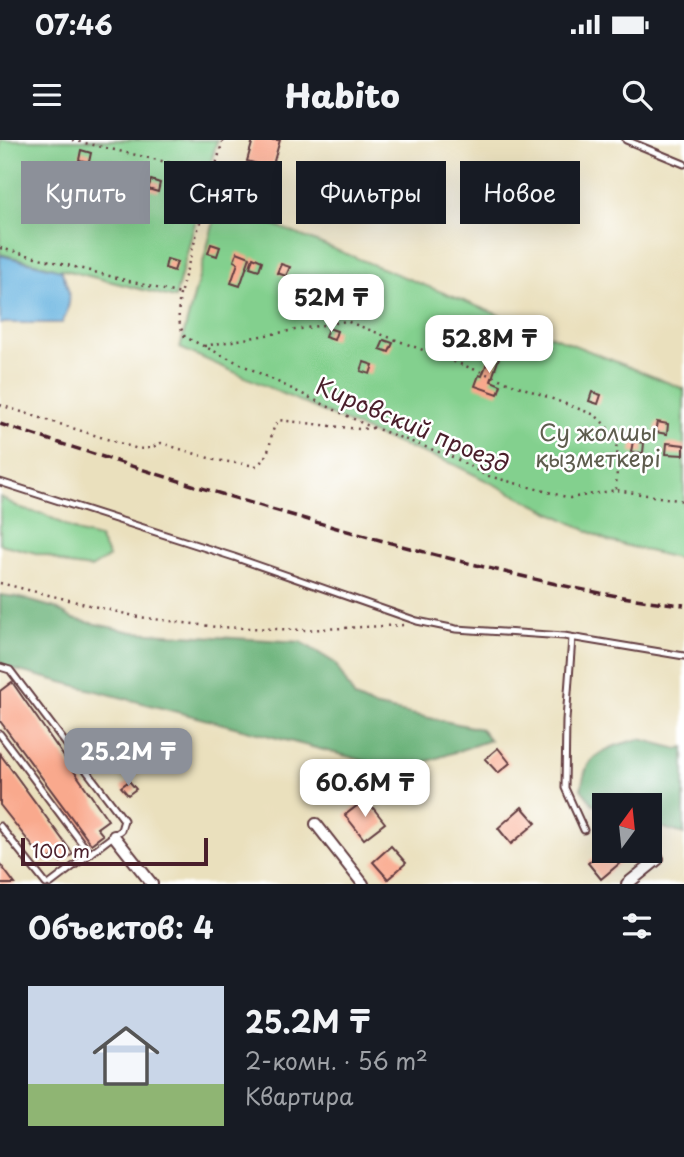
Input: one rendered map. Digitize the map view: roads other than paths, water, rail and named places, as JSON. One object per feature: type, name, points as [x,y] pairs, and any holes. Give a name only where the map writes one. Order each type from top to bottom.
[{"type":"street","points":[[316,824],[363,884]]},
{"type":"street","points":[[114,836],[152,884]]},
{"type":"street","points":[[627,884],[653,863]]},
{"type":"lane","points":[[626,140],[684,164]]},
{"type":"lane","points":[[0,482],[234,557],[417,621],[456,629],[572,638],[684,656]]},
{"type":"lane","points":[[572,638],[566,720],[565,788],[584,830]]},
{"type":"lane","points":[[0,667],[10,670],[124,820],[123,828],[114,836],[48,884],[0,826]]},
{"type":"lane","points":[[0,734],[90,853]]},
{"type":"water","points":[[0,255],[61,270],[69,296],[62,323],[0,323]]},
{"type":"railway","points":[[0,424],[229,496],[402,546],[571,587],[684,605]]},
{"type":"park label","name":"Су жолшы қызметкері","points":[[598,444]]}]
